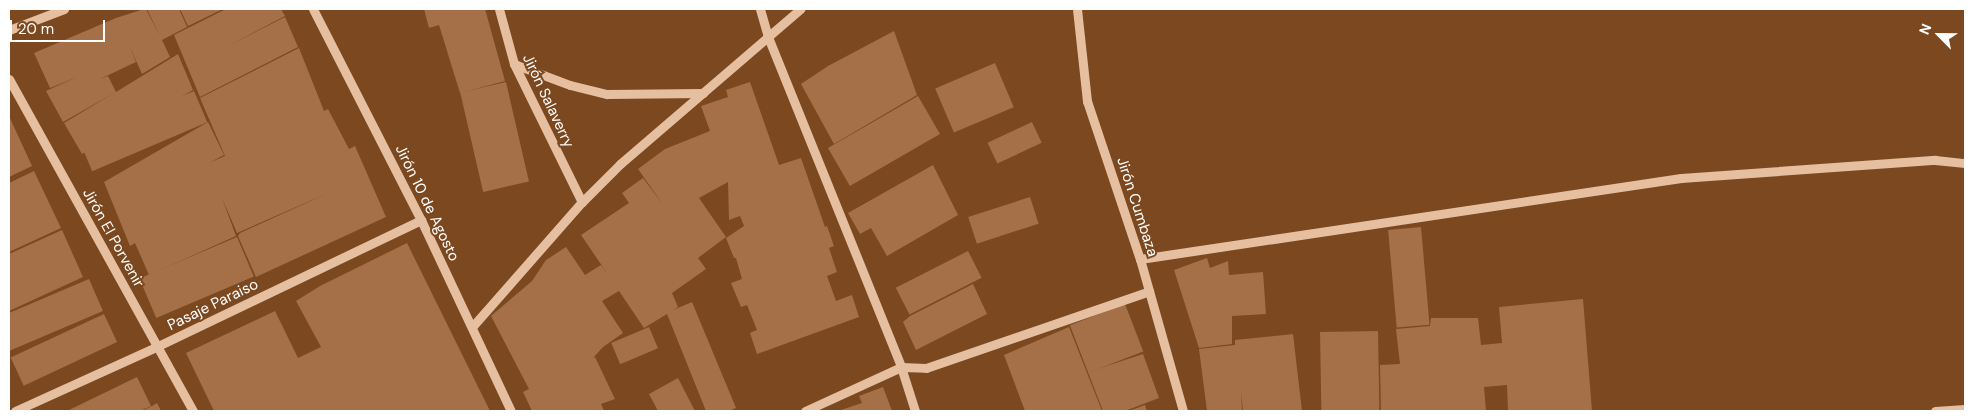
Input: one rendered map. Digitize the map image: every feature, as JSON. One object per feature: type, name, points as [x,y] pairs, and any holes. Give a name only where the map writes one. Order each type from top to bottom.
[{"type":"street","points":[[9,30],[64,9]]},
{"type":"street","name":"Jirón 10 de Agosto","points":[[313,9],[421,220],[511,411]]},
{"type":"street","name":"Jirón Salaverry","points":[[499,9],[514,64],[582,202]]},
{"type":"street","points":[[760,9],[768,37],[901,367],[914,411]]},
{"type":"street","points":[[472,327],[582,202],[620,164],[800,9]]},
{"type":"street","name":"Jirón Cumbaza","points":[[1077,9],[1087,101],[1140,260],[1183,411]]},
{"type":"street","points":[[514,64],[570,85],[607,94],[703,93]]},
{"type":"street","name":"Jirón El Porvenir","points":[[9,79],[193,411]]},
{"type":"street","points":[[1140,260],[1680,178],[1935,160],[1965,163]]},
{"type":"street","name":"Pasaje Paraiso","points":[[15,411],[158,346],[421,220]]},
{"type":"street","points":[[805,411],[901,367],[926,368],[1149,291]]},
{"type":"street","points":[[1935,411],[1965,409]]},
{"type":"building","points":[[146,9],[160,36],[147,9],[179,9],[187,27],[162,40],[170,57],[142,74],[129,45],[136,62],[100,79],[108,76],[116,92],[178,54],[193,90],[82,154],[64,123],[114,93],[63,122],[46,91],[77,77],[50,88],[34,53],[116,18]]},
{"type":"building","points":[[180,9],[223,9],[188,26]]},
{"type":"building","points":[[226,9],[281,9],[285,16],[228,46],[285,17],[298,47],[200,97],[174,35]]},
{"type":"building","points":[[424,9],[485,9],[505,81],[460,93],[439,25],[429,28]]},
{"type":"building","points":[[894,31],[917,95],[834,144],[801,84],[828,66]]},
{"type":"building","points":[[299,48],[324,111],[328,109],[349,149],[355,146],[386,217],[256,277],[238,236],[240,233],[328,193],[237,233],[222,198],[236,236],[149,275],[135,243],[130,246],[104,182],[208,122],[224,155],[209,163],[225,156],[200,98]]},
{"type":"building","points":[[995,63],[1014,107],[954,133],[935,88]]},
{"type":"building","points":[[506,82],[529,181],[483,192],[460,93]]},
{"type":"building","points":[[750,82],[779,165],[801,158],[825,227],[827,226],[834,246],[829,248],[837,272],[827,276],[836,301],[852,295],[859,317],[757,354],[750,333],[757,330],[747,305],[741,307],[731,283],[742,279],[736,258],[734,258],[726,238],[744,226],[740,216],[729,220],[728,182],[699,198],[726,237],[698,258],[706,269],[672,293],[678,307],[673,310],[692,302],[736,408],[729,411],[706,411],[667,314],[644,328],[619,291],[602,301],[623,333],[603,347],[593,358],[595,357],[615,399],[601,404],[604,411],[532,411],[523,392],[529,389],[491,316],[532,281],[546,260],[566,247],[585,275],[601,265],[609,276],[581,235],[629,203],[622,193],[643,178],[664,206],[638,169],[665,149],[710,131],[701,106],[728,97],[726,90]]},
{"type":"building","points":[[194,91],[207,122],[92,171],[79,140]]},
{"type":"building","points":[[918,96],[940,134],[850,186],[828,148]]},
{"type":"building","points":[[9,116],[32,166],[9,177]]},
{"type":"building","points":[[1032,122],[1042,143],[997,164],[988,143]]},
{"type":"building","points":[[933,165],[958,215],[887,256],[871,228],[860,234],[848,213]]},
{"type":"building","points":[[34,171],[61,228],[9,252],[9,183]]},
{"type":"building","points":[[1030,197],[1039,224],[977,244],[968,217]]},
{"type":"building","points":[[1421,227],[1430,325],[1397,328],[1388,230]]},
{"type":"building","points":[[62,230],[83,277],[9,311],[9,254]]},
{"type":"building","points":[[237,237],[254,277],[156,318],[139,278]]},
{"type":"building","points":[[407,243],[490,411],[214,411],[186,353],[275,311],[298,358],[321,347],[296,301],[320,286]]},
{"type":"building","points":[[968,251],[982,278],[909,315],[896,288]]},
{"type":"building","points":[[1207,258],[1210,268],[1228,261],[1229,275],[1263,272],[1266,314],[1232,316],[1232,344],[1199,348],[1174,270]]},
{"type":"building","points":[[89,279],[103,311],[9,351],[9,313]]},
{"type":"building","points":[[973,284],[987,314],[916,350],[903,322],[910,316]]},
{"type":"building","points":[[1583,299],[1592,411],[1508,411],[1507,385],[1484,387],[1486,411],[1381,411],[1380,365],[1400,364],[1396,329],[1430,326],[1431,318],[1478,318],[1481,345],[1502,343],[1499,307]]},
{"type":"building","points":[[1125,304],[1143,352],[1088,373],[1070,325]]},
{"type":"building","points":[[104,314],[117,342],[24,386],[11,358]]},
{"type":"building","points":[[649,327],[658,348],[620,364],[611,343]]},
{"type":"building","points":[[1069,327],[1102,411],[1025,411],[1004,355]]},
{"type":"building","points":[[1378,331],[1379,411],[1321,411],[1320,332]]},
{"type":"building","points":[[1293,334],[1302,411],[1243,411],[1241,392],[1242,411],[1207,411],[1199,349],[1235,345],[1235,340]]},
{"type":"building","points":[[1143,354],[1159,398],[1125,411],[1103,411],[1088,372]]},
{"type":"building","points":[[137,377],[151,406],[140,411],[67,411]]},
{"type":"building","points":[[678,378],[695,411],[658,411],[649,394]]},
{"type":"building","points":[[883,387],[892,411],[838,411],[862,403],[859,396]]},
{"type":"building","points":[[157,403],[161,411],[142,411],[152,406]]},
{"type":"building","points":[[1145,405],[1147,411],[1129,411]]}]
